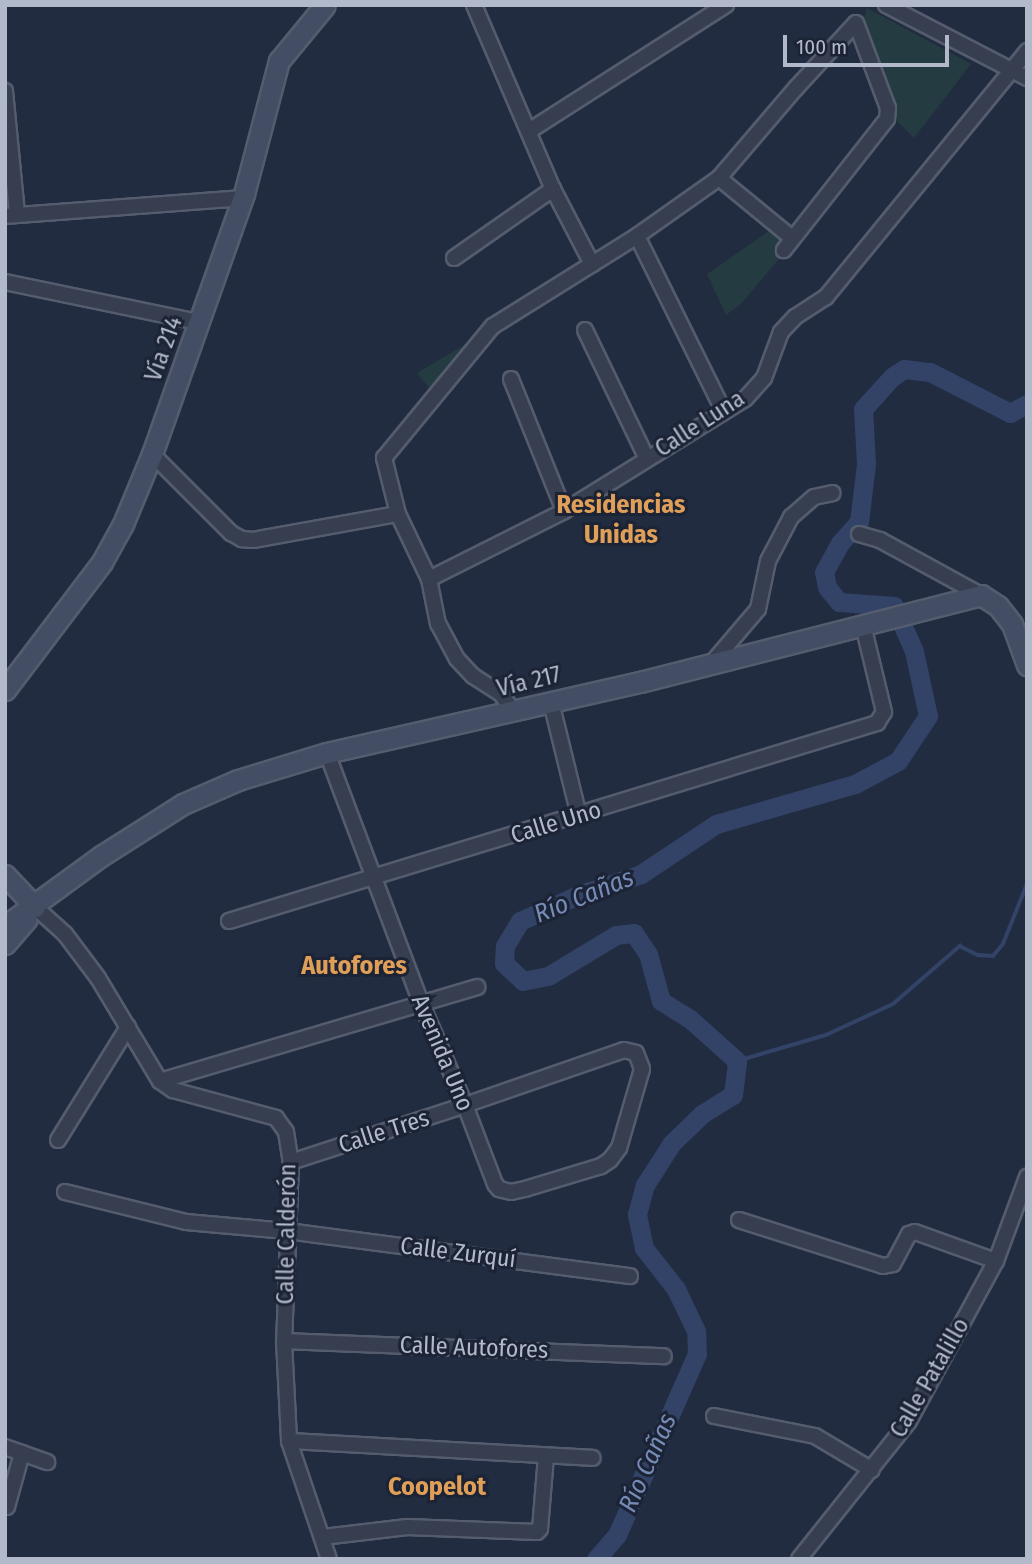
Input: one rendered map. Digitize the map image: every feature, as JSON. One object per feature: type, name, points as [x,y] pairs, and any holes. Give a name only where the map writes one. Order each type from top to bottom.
[{"type":"main road","name":"Vía 214","points":[[5,690],[102,562],[123,524],[152,454],[243,198],[279,61],[325,5]]},
{"type":"main road","name":"Vía 217","points":[[35,907],[89,865],[183,804],[238,780],[327,753],[712,663],[981,594]]},
{"type":"main road","points":[[981,594],[998,606],[1012,624],[1027,665]]},
{"type":"main road","points":[[5,875],[35,907]]},
{"type":"main road","points":[[5,926],[35,907]]},
{"type":"main road","points":[[5,944],[35,907]]},
{"type":"street","points":[[474,5],[553,189],[592,264]]},
{"type":"street","points":[[529,131],[726,5]]},
{"type":"street","points":[[886,5],[1027,78]]},
{"type":"street","points":[[513,711],[501,694],[473,676],[457,659],[438,624],[429,579],[398,514],[384,458],[493,326],[637,236],[719,178],[856,23],[889,113],[867,146],[788,244],[719,178]]},
{"type":"street","name":"Calle Luna","points":[[429,579],[564,511],[746,398],[764,378],[781,332],[795,317],[826,297],[1027,51]]},
{"type":"street","points":[[5,91],[11,215],[243,198]]},
{"type":"street","points":[[454,258],[553,189]]},
{"type":"street","points":[[637,236],[724,412]]},
{"type":"street","points":[[5,282],[200,322]]},
{"type":"street","points":[[585,330],[646,459]]},
{"type":"street","points":[[511,379],[564,511]]},
{"type":"street","points":[[152,454],[231,533],[242,538],[253,540],[398,514]]},
{"type":"street","points":[[712,663],[758,609],[768,561],[791,517],[814,497],[833,493]]},
{"type":"street","points":[[859,534],[880,540],[981,594]]},
{"type":"street","name":"Calle Uno","points":[[229,921],[877,723],[884,712],[863,625]]},
{"type":"street","points":[[551,702],[579,816]]},
{"type":"street","name":"Avenida Uno","points":[[327,753],[421,1003],[465,1105],[495,1184],[504,1192]]},
{"type":"street","points":[[35,907],[65,934],[128,1027],[160,1081],[477,987]]},
{"type":"street","points":[[58,1140],[128,1027]]},
{"type":"street","name":"Calle Tres","points":[[291,1162],[624,1050],[636,1053],[642,1069],[619,1148],[610,1160],[601,1166],[525,1189],[504,1192]]},
{"type":"street","name":"Calle Calderón","points":[[160,1081],[173,1090],[276,1118],[286,1132],[291,1162],[284,1341],[289,1441],[329,1559]]},
{"type":"street","name":"Calle Patalillo","points":[[799,1559],[909,1421],[996,1261],[1027,1177]]},
{"type":"street","name":"Calle Zurquí","points":[[65,1192],[186,1222],[287,1231],[630,1276]]},
{"type":"street","points":[[739,1220],[883,1266],[894,1264],[909,1234],[915,1232],[996,1261]]},
{"type":"street","name":"Calle Autofores","points":[[284,1341],[664,1356]]},
{"type":"street","points":[[714,1416],[815,1436],[872,1470]]},
{"type":"street","points":[[289,1441],[593,1458]]},
{"type":"street","points":[[5,1447],[47,1462]]},
{"type":"street","points":[[7,1507],[22,1453]]},
{"type":"street","points":[[323,1537],[407,1527],[537,1532],[540,1528],[546,1457]]},
{"type":"green space","points":[[867,8],[971,64],[914,138],[895,119],[862,25]]},
{"type":"green space","points":[[772,229],[786,239],[784,253],[741,304],[726,315],[707,274]]},
{"type":"green space","points":[[486,332],[433,393],[417,373]]},
{"type":"waterway","name":"Río Cañas","points":[[596,1559],[617,1535],[697,1354],[696,1331],[676,1289],[644,1248],[637,1214],[645,1185],[672,1143],[702,1114],[733,1095],[737,1061],[690,1019],[661,1001],[648,954],[634,933],[616,935],[548,976],[523,981],[504,963],[505,946],[520,921],[578,895],[641,874],[716,824],[855,784],[898,761],[928,716],[914,651],[894,606],[839,602],[827,587],[824,572],[840,543],[859,522],[866,464],[863,409],[892,377],[904,369],[930,372],[1010,413],[1027,404]]},
{"type":"waterway","points":[[737,1061],[826,1035],[893,1004],[960,946],[978,955],[993,956],[1003,944],[1027,884]]},
{"type":"district","name":"Residencias Unidas","points":[[621,520]]},
{"type":"district","name":"Autofores","points":[[354,966]]},
{"type":"district","name":"Coopelot","points":[[437,1487]]}]
